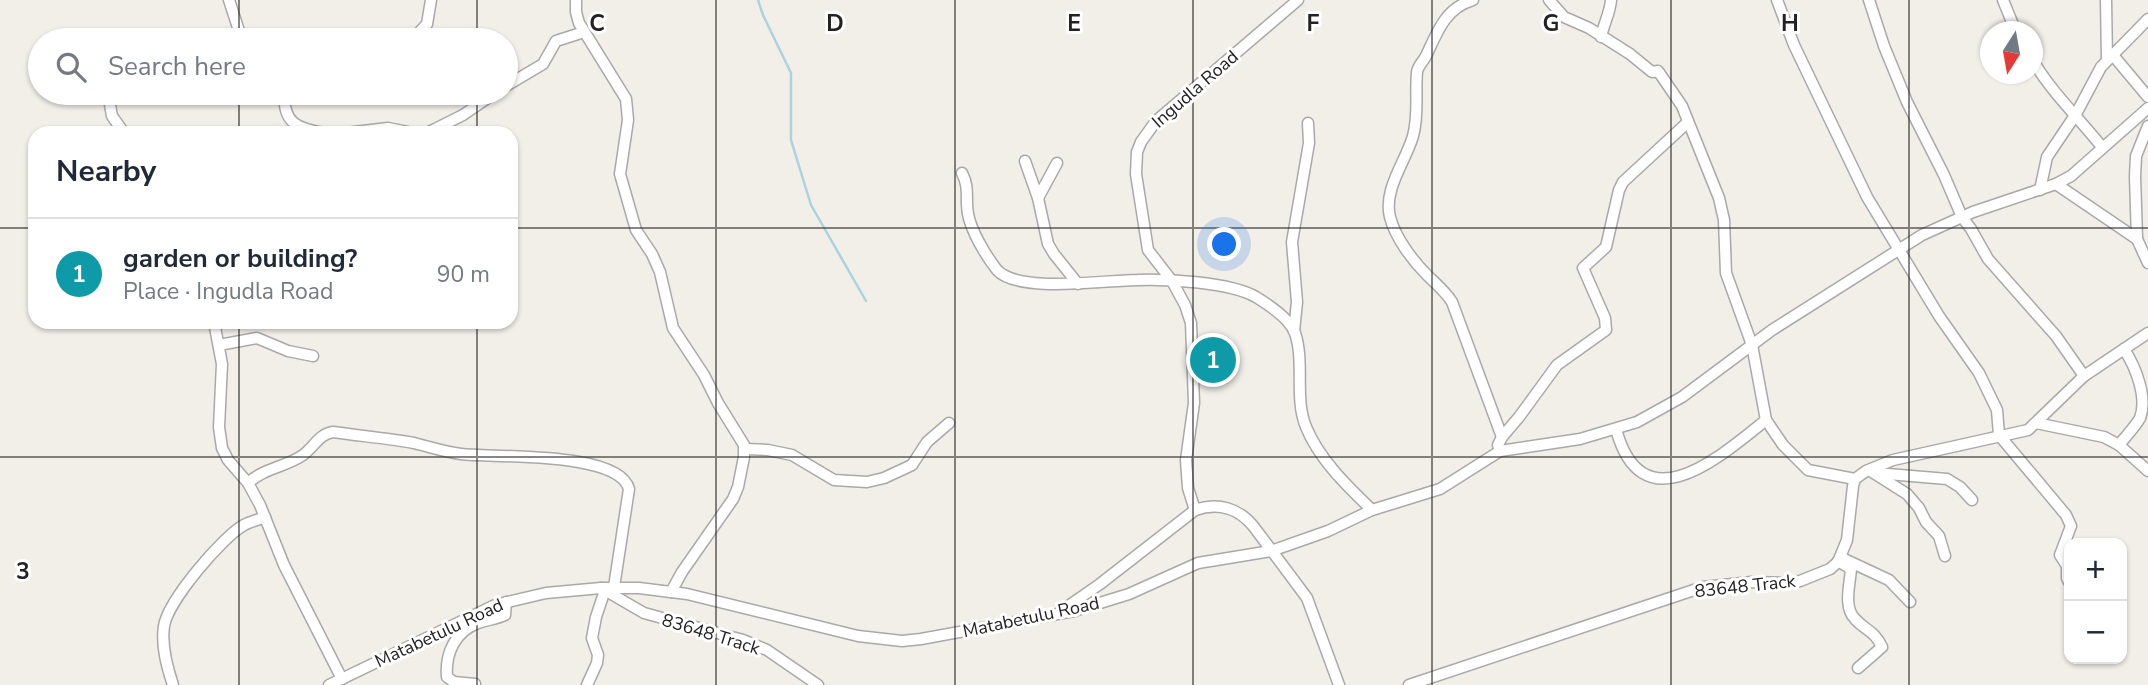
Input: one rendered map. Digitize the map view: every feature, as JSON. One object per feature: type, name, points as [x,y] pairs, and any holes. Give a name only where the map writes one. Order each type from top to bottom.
[{"type":"street","points":[[229,0],[239,28]]},
{"type":"street","points":[[423,28],[427,24],[431,0]]},
{"type":"street","points":[[577,0],[577,18],[625,99],[628,120],[621,174],[636,230],[660,272],[673,328],[704,375],[745,449],[736,492],[671,592]]},
{"type":"street","name":"Ingudla Road","points":[[1195,510],[1188,488],[1186,460],[1194,403],[1191,323],[1172,281],[1148,250],[1136,174],[1140,142],[1163,114],[1298,0]]},
{"type":"street","points":[[1473,0],[1462,3],[1444,18],[1426,57],[1417,68],[1413,137],[1392,188],[1389,210],[1401,241],[1452,302],[1502,437]]},
{"type":"street","points":[[1549,0],[1564,17],[1630,54],[1652,72],[1658,71],[1673,91],[1719,198],[1724,219],[1726,273],[1752,345],[1766,420],[1783,445],[1808,470],[1855,479],[1893,460],[2028,430],[2084,376],[2148,333]]},
{"type":"street","points":[[1601,37],[1611,0]]},
{"type":"street","points":[[1777,0],[1794,45],[1850,162],[1897,250],[1979,373],[1997,410],[2000,435],[2066,515],[2071,526],[2066,538]]},
{"type":"street","points":[[1869,0],[1884,46],[1911,112],[1944,175],[1962,217],[1989,260],[2056,336],[2084,376]]},
{"type":"street","points":[[2003,0],[2012,21]]},
{"type":"street","points":[[2106,0],[2110,57],[2148,97]]},
{"type":"street","points":[[2040,190],[2047,157],[2076,114],[2101,67],[2148,19]]},
{"type":"street","points":[[518,79],[542,64],[556,41],[584,32]]},
{"type":"street","points":[[2043,78],[2102,147]]},
{"type":"street","points":[[111,105],[119,126]]},
{"type":"street","points":[[285,105],[290,120],[299,126]]},
{"type":"street","points":[[441,126],[478,105]]},
{"type":"street","name":"Matabetulu Road","points":[[329,685],[468,617],[506,602],[546,593],[606,588],[671,592],[858,636],[902,641],[1055,615],[1129,594],[1198,563],[1270,551],[1328,531],[1372,510],[1440,489],[1500,451],[1566,442],[1616,429],[1647,417],[1682,397],[1752,345],[1922,235],[1962,217],[2056,184],[2078,170],[2148,108]]},
{"type":"street","points":[[1500,451],[1502,437],[1558,365],[1606,330],[1605,318],[1583,268],[1606,247],[1615,203],[1623,182],[1688,122]]},
{"type":"street","points":[[1308,124],[1309,143],[1292,242],[1297,302],[1294,331],[1301,414],[1325,459],[1372,510]]},
{"type":"street","points":[[2148,126],[2141,139],[2136,162],[2137,239],[2148,263]]},
{"type":"street","points":[[1024,161],[1038,198],[1051,249],[1078,284]]},
{"type":"street","points":[[1038,198],[1057,163]]},
{"type":"street","points":[[962,173],[967,183],[971,224],[997,269],[1014,279],[1055,286],[1120,280],[1203,284],[1249,293],[1268,304],[1294,331]]},
{"type":"street","points":[[2056,184],[2137,239]]},
{"type":"street","points":[[216,329],[222,365],[220,441],[228,460],[248,483],[284,565],[342,679]]},
{"type":"street","points":[[219,345],[257,338],[288,351],[313,356]]},
{"type":"street","points":[[2119,445],[2141,417],[2142,409],[2141,381],[2136,367],[2124,349]]},
{"type":"street","points":[[1616,429],[1618,438],[1637,470],[1645,476],[1661,479],[1707,465],[1766,420]]},
{"type":"street","points":[[745,449],[768,450],[792,456],[834,480],[867,482],[884,478],[912,465],[927,442],[949,423]]},
{"type":"street","points":[[2036,423],[2091,433],[2119,445],[2148,471]]},
{"type":"street","points":[[248,483],[260,473],[300,457],[325,433],[333,432],[403,441],[460,454],[555,457],[613,471],[624,477],[629,489],[606,588],[596,617],[592,638],[598,655],[597,663],[587,685]]},
{"type":"street","points":[[1869,471],[1947,479],[1960,487],[1972,500]]},
{"type":"street","points":[[1869,471],[1907,494],[1939,536],[1945,556]]},
{"type":"street","points":[[1839,559],[1847,540],[1855,479]]},
{"type":"street","points":[[1055,615],[1100,584],[1195,510],[1210,506],[1223,507],[1245,516],[1307,598],[1339,685]]},
{"type":"street","points":[[173,685],[164,646],[164,625],[171,609],[193,576],[219,546],[245,524],[265,517]]},
{"type":"street","points":[[2064,544],[2060,555],[2064,561]]},
{"type":"street","points":[[1839,559],[1889,580],[1910,602]]},
{"type":"street","points":[[1839,559],[1851,569],[1848,605],[1853,617],[1876,634],[1882,648],[1858,668]]},
{"type":"street","name":"83648 Track","points":[[1409,685],[1703,587],[1800,580],[1830,569],[1839,559]]},
{"type":"street","name":"83648 Track","points":[[606,588],[644,613],[743,640],[767,650],[818,685]]},
{"type":"street","points":[[475,684],[454,682],[447,677],[449,654],[458,636],[468,628],[505,615],[506,602]]},
{"type":"waterway","points":[[758,0],[791,73],[791,140],[811,205],[866,301]]},
{"type":"place","name":"garden or building?","points":[[1213,360]]}]
